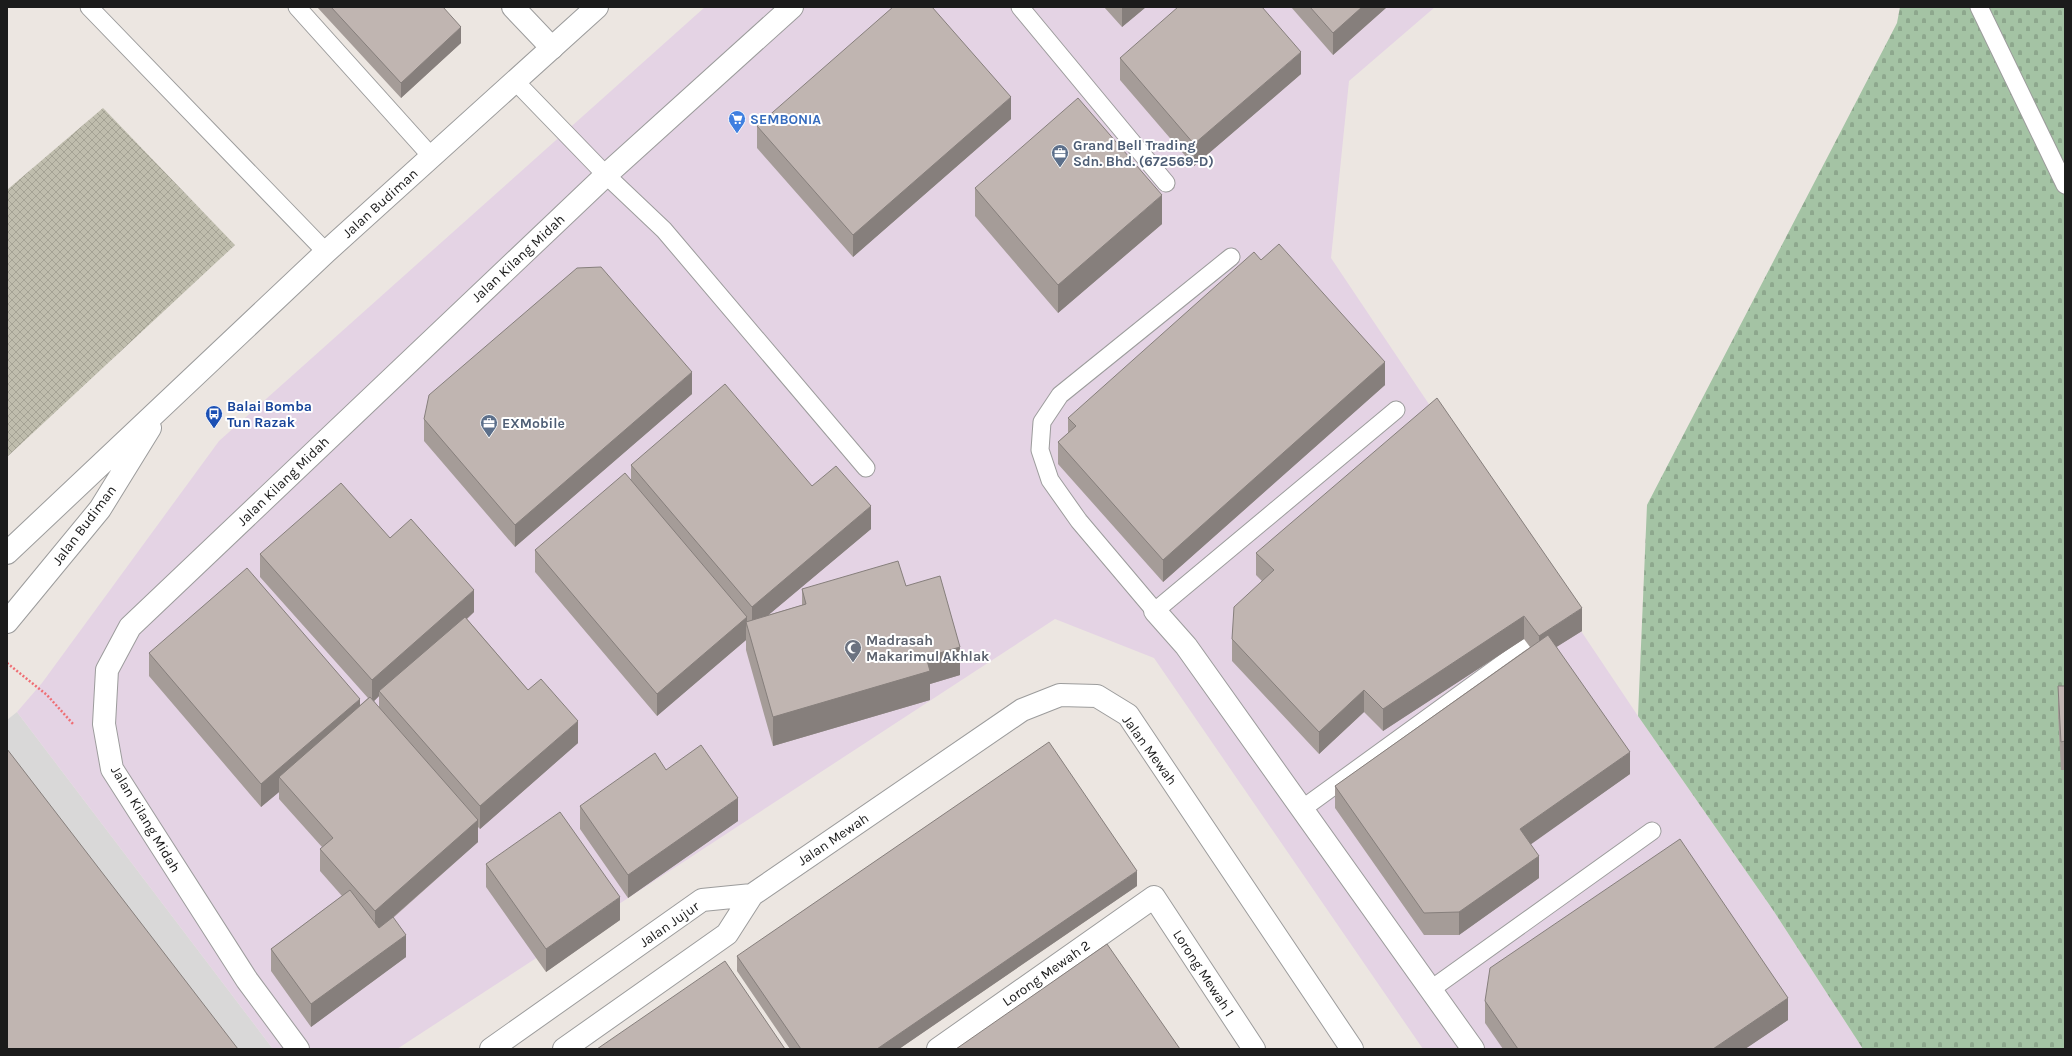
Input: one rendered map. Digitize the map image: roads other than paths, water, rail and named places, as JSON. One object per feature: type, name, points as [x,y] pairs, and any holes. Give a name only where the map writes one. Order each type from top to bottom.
[{"type":"street","points":[[513,7],[552,48]]},
{"type":"street","name":"Jalan Budiman","points":[[7,553],[326,252],[597,7]]},
{"type":"street","name":"Jalan Kilang Midah","points":[[298,1049],[247,980],[112,769],[104,724],[107,670],[130,626],[606,175],[792,7]]},
{"type":"street","name":"Jalan Budiman","points":[[7,622],[100,509],[167,402]]},
{"type":"street","points":[[1155,611],[1186,646],[1473,1049]]},
{"type":"street","name":"Jalan Mewah","points":[[752,895],[1022,710],[1060,695],[1098,696],[1128,715],[1352,1049]]},
{"type":"street","points":[[564,1049],[727,934],[752,895]]},
{"type":"street","name":"Jalan Jujur","points":[[491,1049],[702,900],[752,895]]},
{"type":"street","name":"Lorong Mewah 2","points":[[938,1049],[1154,897]]},
{"type":"street","name":"Lorong Mewah 1","points":[[1154,897],[1254,1049]]},
{"type":"lane","points":[[90,7],[326,252]]},
{"type":"lane","points":[[297,7],[431,156]]},
{"type":"lane","points":[[1020,7],[1166,183]]},
{"type":"lane","points":[[1979,7],[2065,185]]},
{"type":"lane","points":[[515,81],[606,175],[664,230],[866,468]]},
{"type":"lane","points":[[1231,257],[1060,395],[1042,422],[1040,450],[1050,480],[1079,521],[1155,611],[1396,410]]},
{"type":"lane","points":[[1302,809],[1548,630]]},
{"type":"lane","points":[[1430,990],[1652,831]]},
{"type":"place","name":"SEMBONIA","points":[[737,134]]},
{"type":"place","name":"Grand Bell Trading Sdn. Bhd. (672569-D)","points":[[1060,168]]},
{"type":"place","name":"Balai Bomba Tun Razak","points":[[214,429]]},
{"type":"place","name":"EXMobile","points":[[489,438]]},
{"type":"place","name":"Madrasah Makarimul Akhlak","points":[[853,663]]}]
